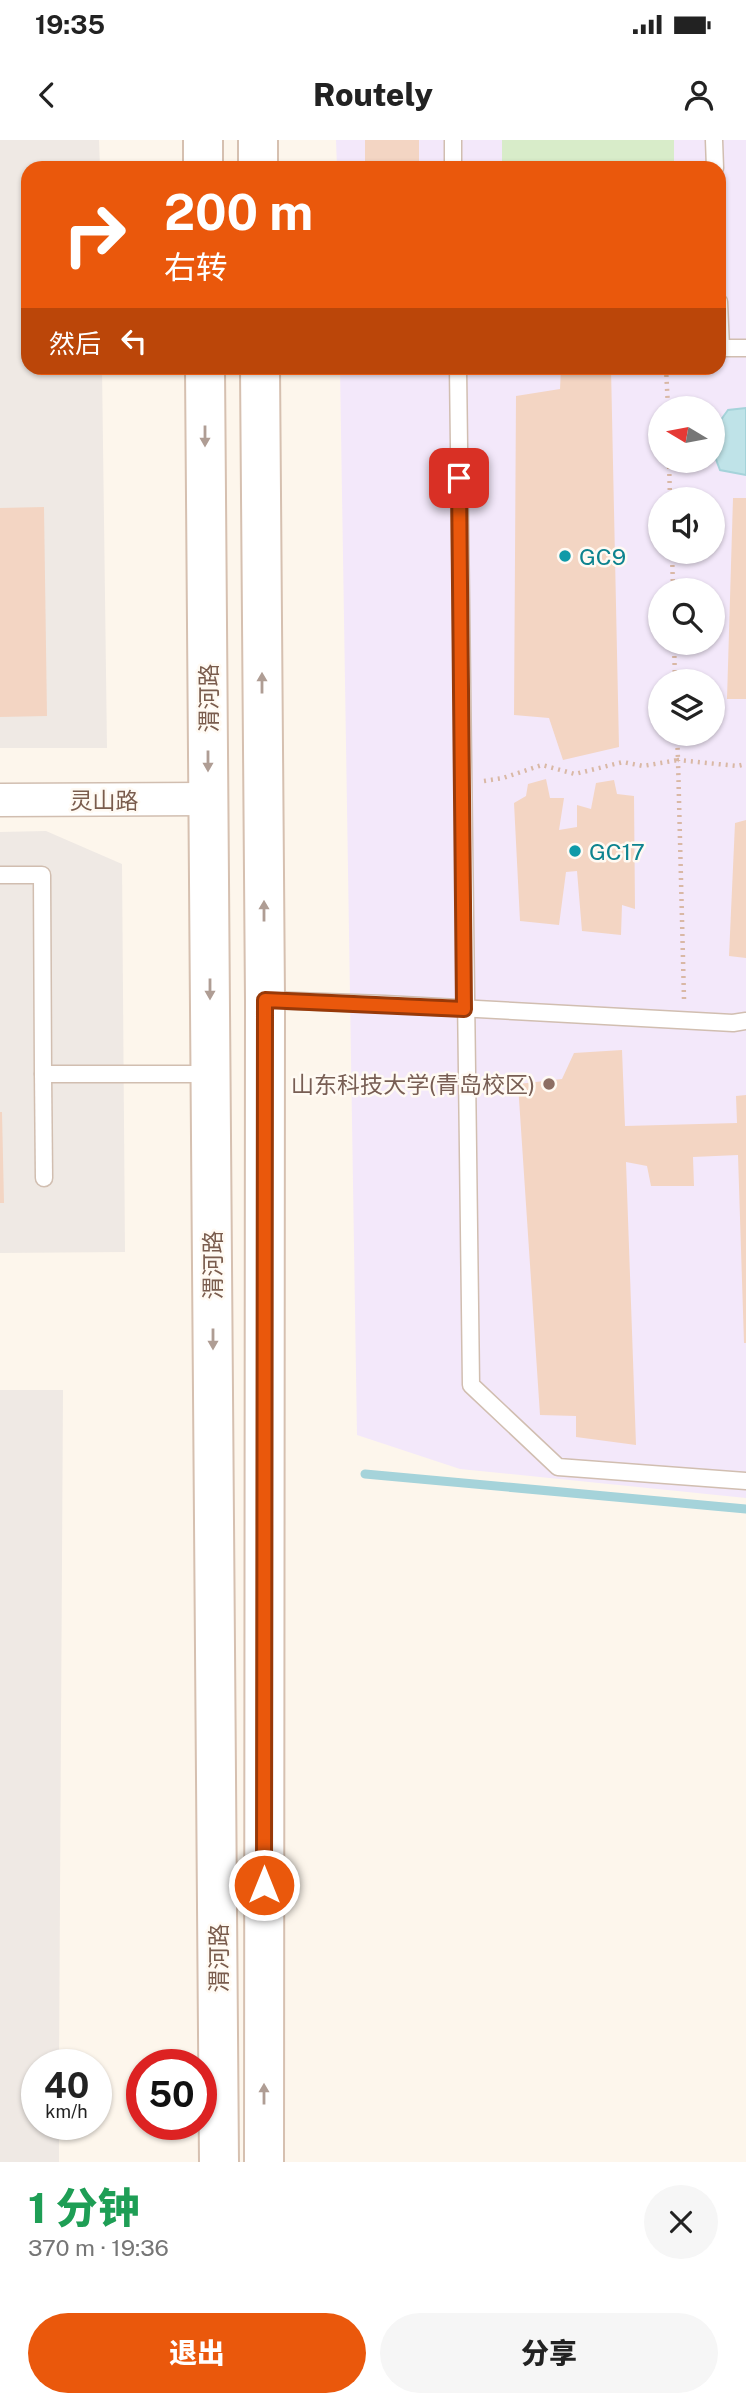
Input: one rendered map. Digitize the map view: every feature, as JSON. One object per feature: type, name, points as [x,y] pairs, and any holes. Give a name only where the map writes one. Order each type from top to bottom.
[{"type":"main road","points":[[203,140],[203,161]]},
{"type":"main road","points":[[258,140],[258,161]]},
{"type":"main road","name":"渭河路","points":[[205,375],[219,2162]]},
{"type":"main road","name":"渭河路","points":[[260,375],[265,1000],[264,2162]]},
{"type":"street","name":"灵山路","points":[[0,800],[208,799]]},
{"type":"lane","points":[[453,140],[453,161]]},
{"type":"lane","points":[[714,140],[715,161]]},
{"type":"lane","points":[[726,348],[746,348]]},
{"type":"lane","points":[[458,375],[464,1009],[471,1385],[558,1467],[746,1481]]},
{"type":"lane","points":[[0,875],[42,874],[44,1178]]},
{"type":"lane","points":[[265,1000],[746,1021]]},
{"type":"lane","points":[[43,1074],[211,1074]]},
{"type":"path","points":[[666,375],[667,396]]},
{"type":"path","points":[[677,746],[685,1020]]},
{"type":"path","points":[[462,783],[503,778],[542,765],[575,774],[623,762],[643,766],[678,760],[737,766],[746,764]]},
{"type":"shaded area","points":[[0,140],[99,140],[100,161],[21,161],[21,375],[102,375],[107,748],[0,748]]},
{"type":"shaded area","name":"山东科技大学(青岛校区)","points":[[336,140],[746,140],[746,1498],[460,1469],[357,1435],[340,375],[726,375],[726,161],[337,161]]},
{"type":"shaded area","points":[[46,831],[122,864],[125,1252],[0,1253],[0,832]]},
{"type":"shaded area","points":[[0,1390],[63,1390],[59,2049],[21,2049],[21,2140],[59,2140],[59,2162],[0,2162]]},
{"type":"green space","points":[[502,140],[674,140],[674,161],[502,161]]},
{"type":"water","points":[[746,408],[746,475],[725,471],[725,414],[728,410]]},
{"type":"building","points":[[365,140],[419,140],[419,161],[365,161]]},
{"type":"building","name":"GC9","points":[[561,375],[611,375],[619,747],[563,760],[549,718],[514,715],[516,396],[560,389]]},
{"type":"building","points":[[733,498],[746,498],[746,699],[727,699]]},
{"type":"building","points":[[44,507],[47,716],[0,717],[0,508]]},
{"type":"building","name":"GC17","points":[[546,779],[550,798],[564,798],[559,830],[577,827],[577,805],[591,809],[596,783],[614,780],[617,794],[634,796],[635,909],[622,905],[621,935],[582,931],[577,871],[566,872],[559,925],[520,921],[514,803],[526,796],[528,784]]},
{"type":"building","points":[[746,820],[746,958],[729,956],[735,823]]},
{"type":"building","points":[[622,1050],[625,1126],[737,1123],[736,1096],[746,1095],[746,1343],[738,1155],[693,1157],[694,1186],[651,1186],[647,1166],[626,1162],[636,1445],[576,1437],[576,1416],[540,1415],[518,1084],[562,1079],[574,1053]]},
{"type":"building","points":[[2,1112],[4,1203],[0,1203]]},
{"type":"waterway","points":[[365,1474],[746,1509]]},
{"type":"place","name":"GC9","points":[[565,556]]},
{"type":"place","name":"GC17","points":[[575,851]]},
{"type":"place","name":"山东科技大学(青岛校区)","points":[[549,1084]]},
{"type":"route","points":[[264,1885],[265,1000],[464,1009],[459,478]]}]
